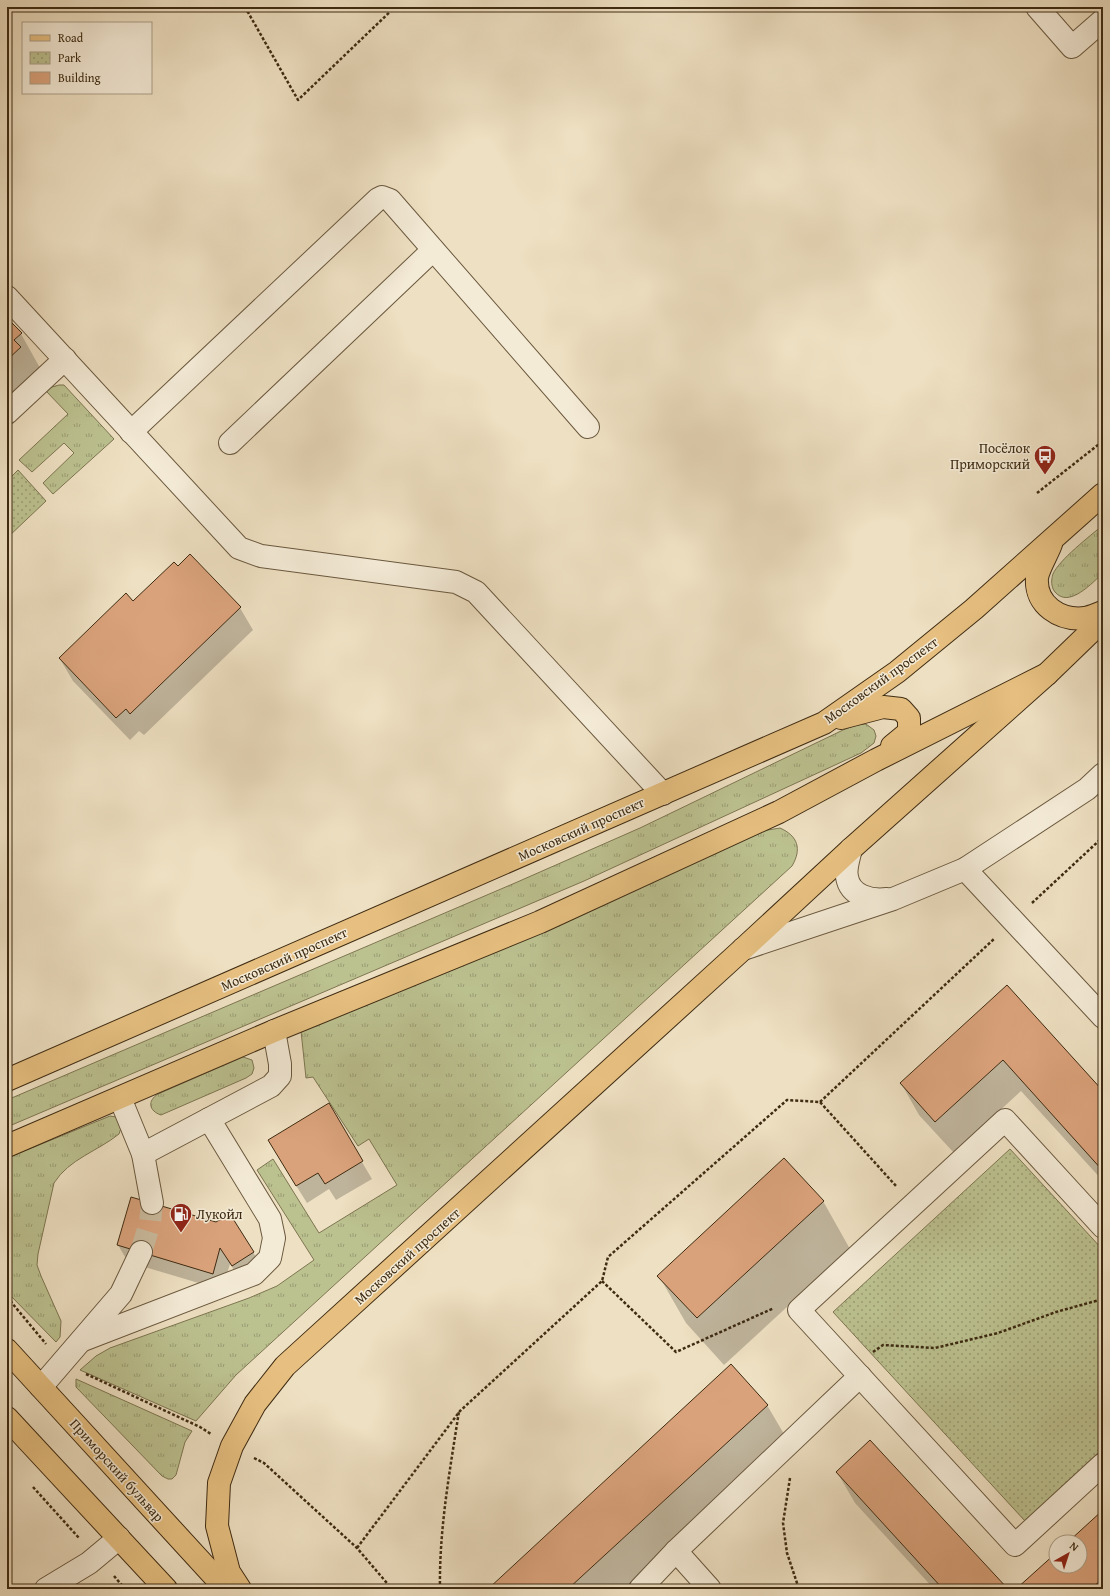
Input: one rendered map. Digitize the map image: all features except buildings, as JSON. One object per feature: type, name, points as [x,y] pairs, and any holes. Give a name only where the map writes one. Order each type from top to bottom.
[{"type":"main road","name":"Московский проспект","points":[[7,1080],[824,723],[903,667],[974,610],[1103,494]]},
{"type":"main road","points":[[1054,539],[1037,578],[1039,595],[1048,607],[1064,617],[1085,618],[1103,612]]},
{"type":"main road","name":"Московский проспект","points":[[240,1589],[230,1572],[217,1526],[219,1483],[232,1446],[255,1404],[285,1366],[744,949],[851,849],[1047,674],[1103,620]]},
{"type":"main road","name":"Московский проспект","points":[[7,1146],[274,1031],[540,922],[779,812],[876,760],[1047,674]]},
{"type":"main road","points":[[824,723],[863,711],[883,707],[901,709],[909,718],[909,732],[876,760]]},
{"type":"main road","name":"Приморский бульвар","points":[[7,1350],[226,1589]]},
{"type":"main road","points":[[7,1418],[166,1589]]},
{"type":"street","points":[[1037,7],[1072,47],[1103,20]]},
{"type":"street","points":[[131,432],[378,199],[385,198],[390,200],[588,427]]},
{"type":"street","points":[[230,443],[433,250]]},
{"type":"street","points":[[7,297],[239,548],[261,556],[456,582],[476,592],[663,794]]},
{"type":"street","points":[[7,413],[65,360]]},
{"type":"street","points":[[744,949],[893,899],[965,869],[1087,789],[1103,774]]},
{"type":"street","points":[[851,849],[846,876],[851,887],[859,894],[868,898],[879,900],[893,899]]},
{"type":"street","points":[[965,869],[1103,1017]]},
{"type":"street","points":[[143,1154],[271,1086],[280,1076],[280,1064],[274,1031]]},
{"type":"street","points":[[120,1098],[143,1154],[152,1203]]},
{"type":"street","points":[[82,1340],[254,1274],[270,1258],[274,1238],[270,1219],[209,1119]]},
{"type":"street","points":[[1103,1227],[1005,1120],[799,1310],[1015,1545],[1103,1464]]},
{"type":"street","points":[[41,1387],[63,1364],[121,1294],[141,1252]]},
{"type":"street","points":[[640,1589],[676,1551],[797,1435],[856,1372]]},
{"type":"street","points":[[46,1589],[89,1563],[119,1538]]},
{"type":"street","points":[[676,1551],[710,1589]]},
{"type":"path","points":[[245,7],[298,100],[395,7]]},
{"type":"path","points":[[1037,493],[1103,441]]},
{"type":"path","points":[[357,1548],[460,1411],[602,1281],[608,1257],[787,1100],[820,1102],[1103,837]]},
{"type":"path","points":[[602,1281],[676,1352],[777,1307]]},
{"type":"path","points":[[7,1298],[63,1364],[200,1427]]},
{"type":"path","points":[[856,1372],[883,1345],[935,1348],[998,1333],[1056,1312],[1103,1299]]},
{"type":"path","points":[[440,1589],[443,1514],[460,1411]]},
{"type":"path","points":[[797,1435],[783,1524],[787,1553],[799,1589]]},
{"type":"path","points":[[264,1463],[357,1548],[392,1589]]},
{"type":"path","points":[[28,1481],[125,1589]]},
{"type":"green space","points":[[59,385],[64,385],[114,439],[53,494],[43,483],[74,453],[64,443],[32,472],[19,460],[68,414],[46,391]]},
{"type":"green space","points":[[18,470],[46,501],[7,538],[7,481]]},
{"type":"green space","points":[[1103,525],[1103,573],[1074,596],[1061,596],[1055,592],[1052,586],[1052,576],[1056,568],[1075,548]]},
{"type":"green space","points":[[866,724],[874,730],[876,736],[874,743],[861,753],[584,881],[7,1127],[7,1100],[515,883],[640,828],[843,730],[856,725]]},
{"type":"green space","points":[[780,828],[791,835],[796,844],[797,854],[792,866],[236,1375],[196,1421],[80,1370],[96,1356],[110,1348],[249,1298],[277,1286],[314,1260],[257,1170],[273,1159],[319,1233],[397,1185],[369,1139],[358,1146],[313,1077],[306,1078],[301,1031],[762,831]]},
{"type":"green space","points":[[243,1057],[252,1060],[254,1068],[252,1074],[246,1078],[161,1115],[152,1108],[152,1100],[158,1094]]},
{"type":"green space","points":[[110,1116],[116,1117],[121,1128],[119,1134],[76,1161],[60,1175],[54,1183],[38,1254],[37,1265],[61,1321],[60,1337],[56,1342],[7,1292],[7,1158]]},
{"type":"green space","points":[[1010,1149],[1103,1250],[1103,1449],[1025,1521],[833,1312]]},
{"type":"green space","points":[[76,1379],[192,1431],[185,1442],[176,1475],[172,1479],[162,1476],[76,1387]]},
{"type":"tunnel","points":[[141,1252],[150,1223],[152,1203]]},
{"type":"place","name":"Посёлок Приморский","points":[[1045,476]]},
{"type":"place","name":"Лукойл","points":[[181,1234]]}]
